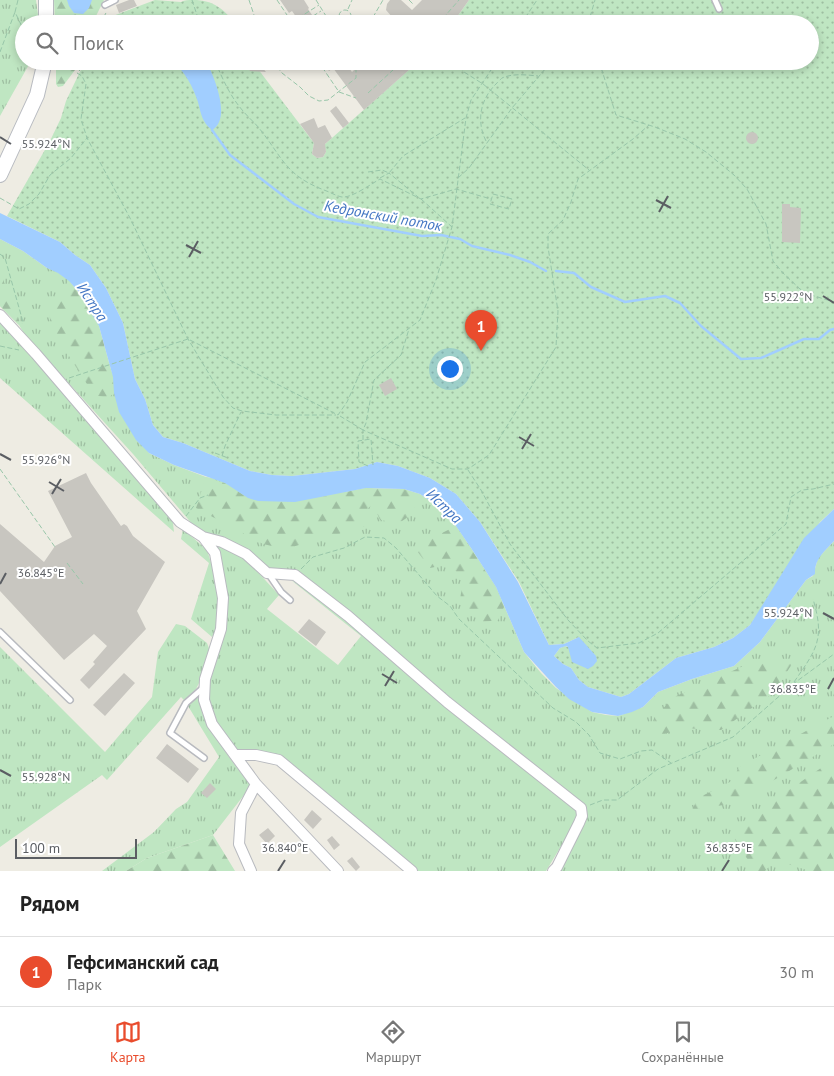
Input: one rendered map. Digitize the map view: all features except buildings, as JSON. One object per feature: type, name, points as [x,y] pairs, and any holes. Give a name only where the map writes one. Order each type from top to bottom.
[{"type":"main road","points":[[46,0],[46,15]]},
{"type":"main road","points":[[0,175],[37,94],[43,70]]},
{"type":"street","points":[[0,315],[19,334],[180,522],[203,537],[222,542],[246,554],[267,573],[295,575],[348,616],[447,702],[581,808],[582,816],[579,824],[556,870]]},
{"type":"street","points":[[203,537],[215,553],[223,598],[221,629],[205,679],[204,700],[212,724],[256,784],[338,871]]},
{"type":"street","points":[[236,755],[256,755],[279,760],[412,871]]},
{"type":"street","points":[[250,871],[239,844],[240,813],[256,784]]},
{"type":"lane","points":[[105,5],[115,0]]},
{"type":"lane","points":[[715,0],[719,9]]},
{"type":"lane","points":[[267,573],[281,592],[290,600]]},
{"type":"lane","points":[[0,632],[70,700]]},
{"type":"lane","points":[[204,758],[170,734],[186,704],[205,686]]},
{"type":"path","points":[[0,52],[18,0]]},
{"type":"path","points":[[192,0],[197,15]]},
{"type":"path","points":[[249,0],[254,15]]},
{"type":"path","points":[[277,0],[287,15]]},
{"type":"path","points":[[316,0],[325,15]]},
{"type":"path","points":[[340,15],[340,12],[347,10],[352,0]]},
{"type":"path","points":[[374,15],[383,0]]},
{"type":"path","points":[[410,0],[413,4],[414,0]]},
{"type":"path","points":[[446,15],[458,0]]},
{"type":"path","points":[[527,15],[537,0]]},
{"type":"path","points":[[590,15],[595,0]]},
{"type":"path","points":[[105,5],[108,9],[105,15]]},
{"type":"path","points":[[304,15],[319,5]]},
{"type":"path","points":[[314,15],[322,10]]},
{"type":"path","points":[[347,10],[350,15]]},
{"type":"path","points":[[80,70],[77,73],[82,76],[86,84],[81,119],[87,138],[130,218],[188,339],[223,397],[234,408],[242,411],[276,416],[338,415]]},
{"type":"path","points":[[218,70],[226,90],[262,132],[284,164],[297,177],[309,184],[343,197],[354,194],[380,179],[389,173],[403,156],[466,118]]},
{"type":"path","points":[[280,70],[309,96],[319,101],[328,100],[356,78],[356,70]]},
{"type":"path","points":[[324,70],[339,92],[356,98]]},
{"type":"path","points":[[368,93],[393,70]]},
{"type":"path","points":[[462,70],[483,84],[590,170]]},
{"type":"path","points":[[338,415],[350,396],[365,362],[420,320],[424,312],[452,228],[466,118],[471,100],[492,70]]},
{"type":"path","points":[[458,179],[469,168],[512,108],[544,70]]},
{"type":"path","points":[[602,70],[616,115],[685,139],[706,152],[734,175],[747,189],[766,224],[774,262],[800,289],[811,295],[834,302]]},
{"type":"path","points":[[486,142],[480,122],[481,108],[490,90],[502,78],[521,74],[539,76]]},
{"type":"path","points":[[59,381],[188,339],[338,415],[363,430],[452,469],[468,469],[489,455],[556,347],[558,311],[548,247],[548,234],[563,220],[578,179],[634,139],[649,125]]},
{"type":"path","points":[[0,198],[19,209],[30,204],[39,194],[50,175],[71,158],[87,138]]},
{"type":"path","points":[[368,172],[382,170],[389,173],[452,228]]},
{"type":"path","points":[[380,179],[421,199],[456,189],[491,199]]},
{"type":"path","points":[[492,194],[512,199],[509,209],[490,204],[491,199],[492,194]]},
{"type":"path","points":[[0,254],[5,258],[23,322],[19,334]]},
{"type":"path","points":[[363,440],[363,430],[374,380],[401,355],[410,328]]},
{"type":"path","points":[[0,346],[18,350]]},
{"type":"path","points":[[222,456],[242,411]]},
{"type":"path","points":[[368,466],[359,462],[358,441],[371,439],[373,465]]},
{"type":"path","points":[[215,453],[228,458]]},
{"type":"path","points":[[0,469],[55,546]]},
{"type":"path","points":[[468,469],[510,544],[568,620],[596,648],[639,643],[658,633],[786,524],[791,497],[802,490],[834,484]]},
{"type":"path","points":[[180,522],[200,498],[208,495]]},
{"type":"path","points":[[295,575],[313,557],[344,548],[365,537],[384,538],[396,548],[437,596],[450,606],[459,619],[533,690],[553,708],[576,722],[589,735],[600,753],[620,759],[641,751],[652,750],[671,763]]},
{"type":"path","points":[[67,563],[84,584]]},
{"type":"path","points":[[793,684],[810,659],[819,636],[819,620],[813,599]]},
{"type":"path","points":[[581,808],[603,800],[617,800],[658,769],[733,737],[793,684],[834,654]]},
{"type":"green space","points":[[0,0],[36,0],[38,15],[15,15],[15,70],[26,70],[0,116]]},
{"type":"green space","points":[[54,0],[104,0],[96,15],[55,15]]},
{"type":"green space","points":[[155,0],[181,2],[201,0],[218,6],[227,15],[116,15]]},
{"type":"green space","points":[[469,0],[834,0],[834,509],[820,522],[750,625],[733,638],[714,647],[676,658],[629,694],[621,697],[588,687],[579,680],[571,668],[554,656],[560,648],[568,647],[579,637],[564,644],[549,645],[519,582],[480,522],[456,494],[430,478],[398,466],[377,462],[355,469],[292,476],[272,475],[250,471],[183,443],[163,437],[153,425],[145,399],[135,379],[123,323],[106,288],[90,265],[60,242],[7,216],[50,141],[81,70],[259,70],[314,143],[312,154],[317,158],[323,157],[326,152],[324,145],[409,70],[819,70],[819,15],[458,15]]},
{"type":"green space","points":[[56,70],[75,70],[63,86],[58,87],[56,84]]},
{"type":"green space","points":[[0,239],[69,280],[149,453],[206,477],[315,497],[366,488],[420,494],[439,507],[456,526],[471,548],[496,587],[524,652],[556,688],[592,712],[618,716],[643,707],[658,692],[734,666],[760,642],[806,580],[813,576],[818,558],[834,541],[834,871],[559,871],[584,807],[575,797],[453,702],[297,572],[275,572],[193,525],[133,454],[0,306]]},
{"type":"green space","points":[[0,273],[16,310],[19,325],[0,306]]},
{"type":"green space","points":[[69,280],[89,307],[99,326],[113,377],[114,393],[108,398],[94,395],[51,328],[49,310]]},
{"type":"green space","points":[[0,320],[172,514],[174,532],[0,378]]},
{"type":"green space","points":[[206,477],[225,483],[248,498],[258,501],[295,502],[366,488],[404,489],[420,494],[411,515],[399,523],[380,520],[373,504],[366,510],[369,525],[285,549],[263,544],[196,508]]},
{"type":"green space","points":[[456,526],[496,587],[504,607],[498,620],[483,622],[460,600],[463,579],[449,564],[430,568],[414,547]]},
{"type":"green space","points":[[183,529],[207,550],[215,575],[219,598],[217,628],[212,637],[191,619],[209,563],[181,539]]},
{"type":"green space","points":[[210,541],[243,556],[279,595],[267,609],[338,665],[361,636],[291,580],[319,597],[576,808],[577,820],[546,871],[418,871],[282,758],[238,753],[215,723],[207,704],[208,680],[224,632]]},
{"type":"green space","points":[[176,624],[185,626],[207,643],[210,651],[196,689],[184,700],[181,697],[107,780],[102,775],[0,847],[0,647],[105,752],[152,697],[158,652]]},
{"type":"green space","points":[[796,658],[773,693],[721,730],[682,728],[656,737],[655,717],[674,697],[748,664]]},
{"type":"green space","points":[[200,694],[202,713],[229,757],[251,786],[213,835],[147,858],[126,871],[102,871],[154,832],[176,809],[187,802],[219,757],[188,706]]},
{"type":"green space","points":[[834,716],[834,744],[736,803],[692,810],[698,798],[732,781],[739,767]]},
{"type":"green space","points":[[834,759],[834,850],[829,850],[834,860],[834,871],[810,871],[775,860],[765,871],[755,871],[732,835],[744,821]]},
{"type":"green space","points":[[213,835],[235,871],[126,871],[147,858]]},
{"type":"water","points":[[67,0],[92,0],[89,8],[83,14],[74,13]]},
{"type":"water","points":[[181,70],[210,70],[217,87],[221,107],[221,117],[218,124],[212,130],[202,118],[196,96]]},
{"type":"water","name":"Истра","points":[[0,213],[60,242],[90,265],[106,288],[123,323],[135,379],[145,399],[153,425],[163,437],[183,443],[250,471],[272,475],[292,476],[355,469],[377,462],[398,466],[430,478],[456,494],[480,522],[518,582],[549,645],[564,644],[579,637],[596,656],[597,661],[588,669],[572,662],[568,647],[566,646],[560,648],[554,656],[571,668],[579,680],[588,687],[621,697],[629,694],[676,658],[714,647],[733,638],[750,625],[804,538],[834,509],[834,541],[818,560],[815,574],[806,580],[760,642],[734,666],[658,692],[643,707],[632,712],[618,716],[592,712],[569,699],[524,652],[496,587],[471,548],[456,526],[439,507],[420,494],[404,489],[366,488],[295,502],[258,501],[248,498],[225,483],[174,465],[149,453],[136,440],[119,412],[114,393],[113,377],[99,326],[78,291],[58,273],[0,239]]},
{"type":"waterway","name":"Кедронский поток","points":[[212,130],[230,155],[294,204],[318,217],[422,236],[441,235],[460,239],[472,246],[530,262],[546,271]]},
{"type":"waterway","name":"Кедронский поток","points":[[556,271],[574,273],[591,287],[625,302],[665,296],[680,303],[701,326],[741,359],[761,358],[804,339],[819,339],[834,329]]},
{"type":"place","name":"Гефсиманский сад","points":[[481,351]]}]
